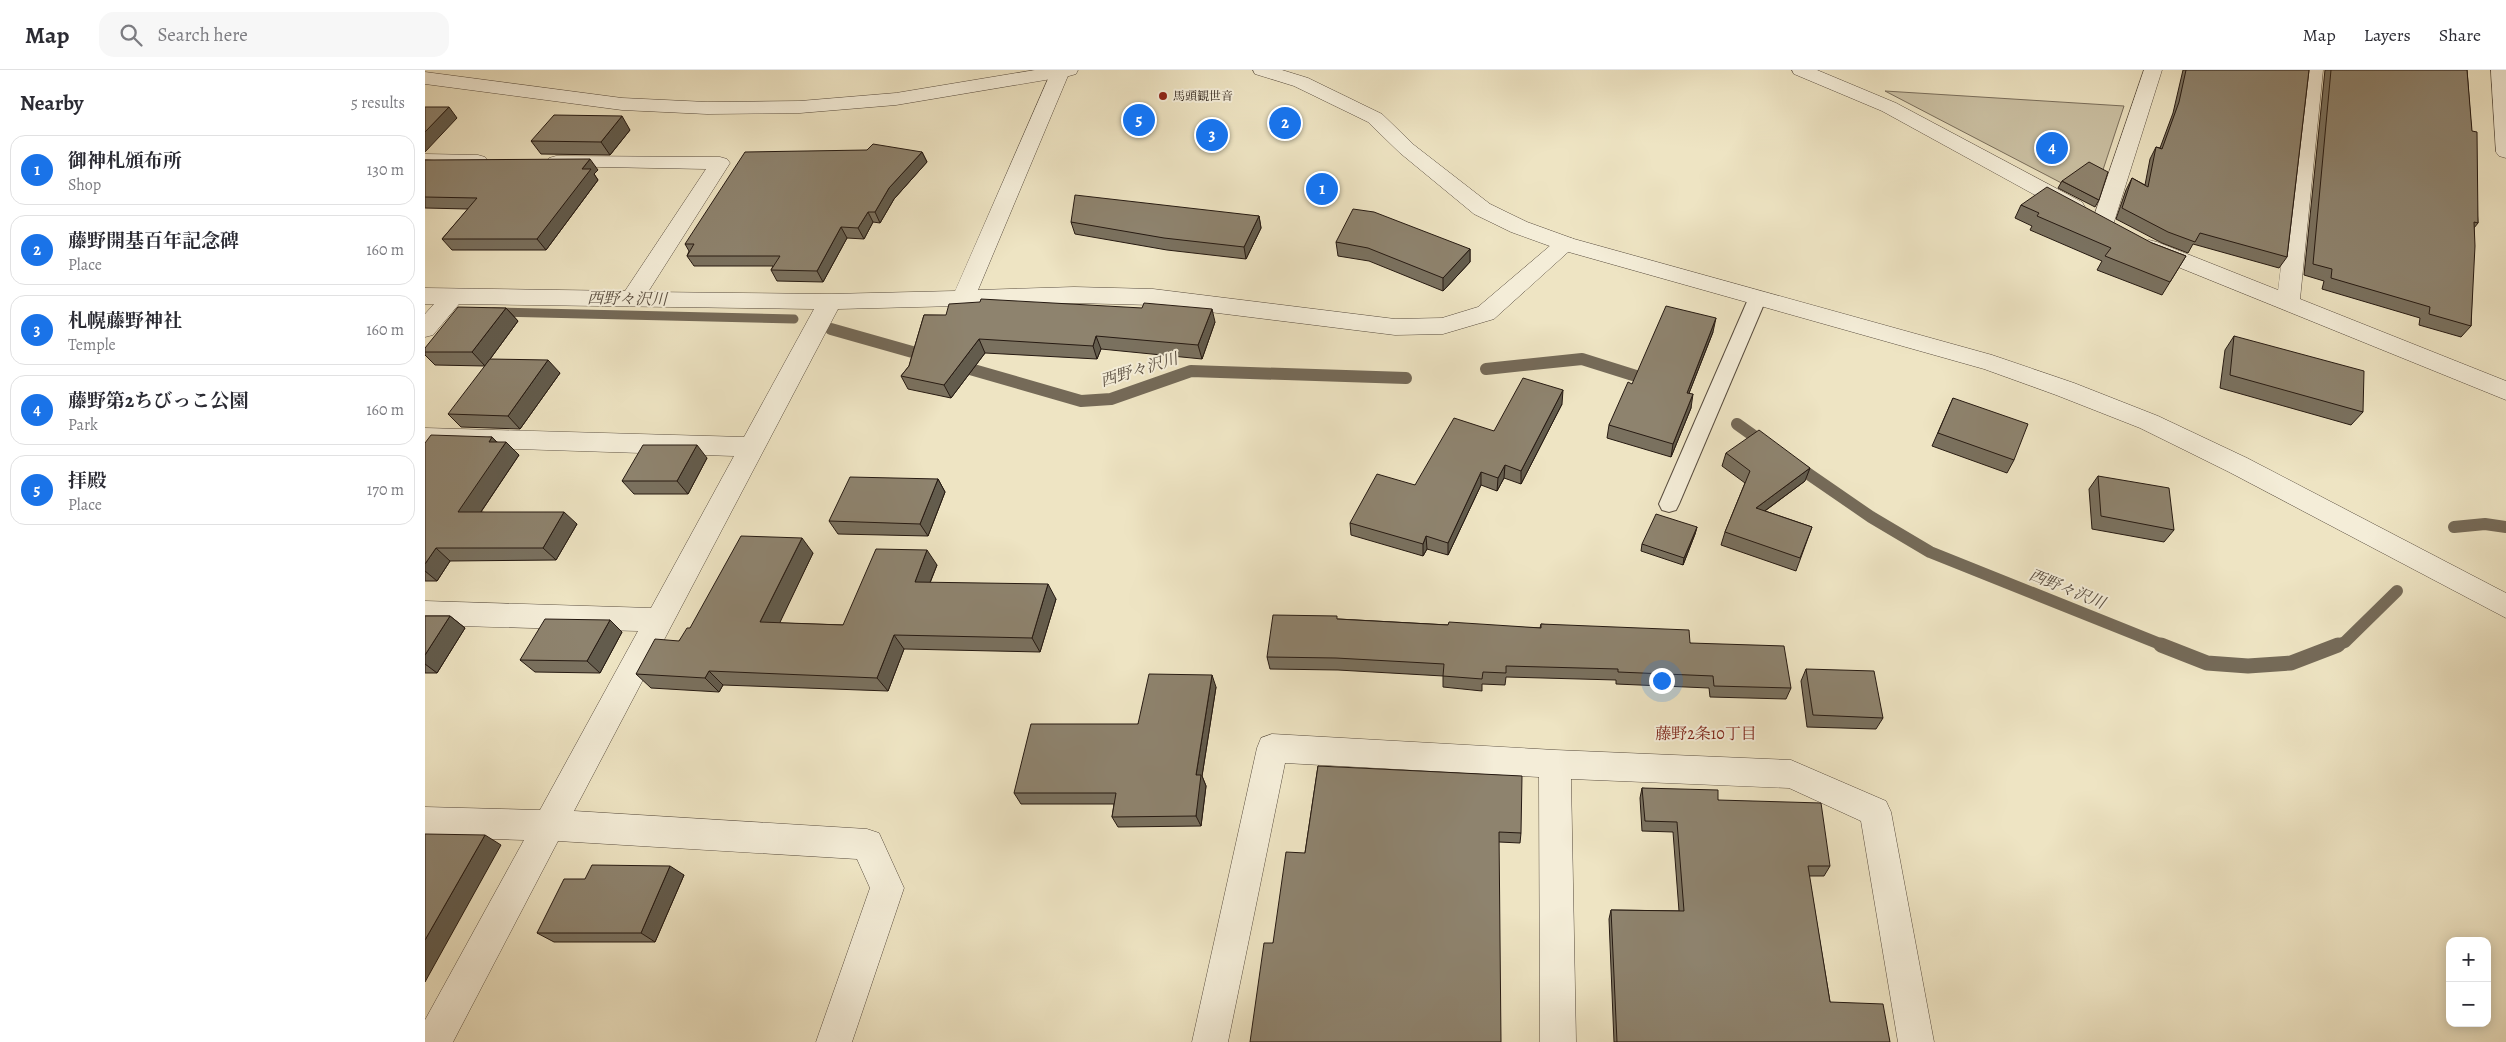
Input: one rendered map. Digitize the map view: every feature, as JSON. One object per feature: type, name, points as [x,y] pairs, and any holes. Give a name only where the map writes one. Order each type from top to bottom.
[{"type":"street","points":[[1261,70],[1301,82],[1375,118],[1407,149],[1482,209],[1519,226],[1567,244],[1992,363],[2149,422],[2238,465],[2506,606]]},
{"type":"street","points":[[1801,70],[1889,107],[2153,250],[2506,391]]},
{"type":"street","points":[[2117,230],[2153,70]]},
{"type":"street","points":[[2288,304],[2313,70]]},
{"type":"street","points":[[963,299],[1065,71]]},
{"type":"street","points":[[425,78],[621,104],[707,108],[799,107],[896,99],[1065,71]]},
{"type":"street","points":[[2502,82],[2506,152]]},
{"type":"street","points":[[425,160],[494,161]]},
{"type":"street","points":[[533,161],[720,163],[632,299]]},
{"type":"street","points":[[425,296],[830,302],[1074,296],[1153,297],[1395,327],[1443,326],[1487,313],[1567,244]]},
{"type":"street","points":[[425,329],[453,296]]},
{"type":"street","points":[[433,1042],[830,302]]},
{"type":"street","points":[[425,437],[753,447]]},
{"type":"street","points":[[425,613],[660,620]]},
{"type":"street","points":[[1210,1042],[1272,748],[1555,764],[1791,774],[1875,812],[1916,1042]]},
{"type":"street","points":[[1555,764],[1558,1042]]},
{"type":"street","points":[[425,822],[549,825],[867,844],[887,888],[834,1042]]},
{"type":"lane","points":[[1669,504],[1758,297]]},
{"type":"shaded area","points":[[1885,91],[2124,106],[2096,191],[2073,189]]},
{"type":"building","points":[[2186,70],[2309,70],[2287,257],[2200,233],[2195,242],[2168,232],[2122,208],[2132,178],[2148,187],[2156,147],[2162,149],[2179,102]]},
{"type":"building","points":[[2331,70],[2467,70],[2472,131],[2477,132],[2478,223],[2474,222],[2475,246],[2471,326],[2429,314],[2430,307],[2331,278],[2332,269],[2313,264]]},
{"type":"building","points":[[425,107],[449,107],[425,132]]},
{"type":"building","points":[[554,115],[622,116],[601,142],[531,141]]},
{"type":"building","points":[[873,144],[922,152],[889,188],[875,212],[868,212],[858,228],[841,227],[817,271],[771,270],[780,256],[687,256],[694,244],[685,244],[745,152],[867,150]]},
{"type":"building","points":[[590,159],[582,169],[591,169],[537,239],[442,239],[477,198],[425,197],[425,160]]},
{"type":"building","points":[[2089,162],[2108,172],[2099,200],[2062,181]]},
{"type":"building","points":[[2047,187],[2152,243],[2186,256],[2170,282],[2105,256],[2111,248],[2037,216],[2039,213],[2021,205]]},
{"type":"building","points":[[1075,195],[1259,216],[1244,247],[1164,238],[1071,222]]},
{"type":"building","points":[[1353,209],[1374,212],[1470,249],[1443,278],[1368,248],[1336,242]]},
{"type":"building","points":[[981,299],[1142,308],[1144,303],[1212,309],[1198,345],[1096,336],[1093,346],[979,339],[944,385],[901,376],[909,366],[924,315],[946,315],[949,304],[980,302]]},
{"type":"building","points":[[1666,306],[1716,318],[1687,393],[1693,394],[1673,444],[1609,425],[1628,382],[1632,384]]},
{"type":"building","points":[[458,307],[506,308],[472,352],[425,352],[425,348]]},
{"type":"building","points":[[2234,336],[2364,371],[2363,412],[2230,375]]},
{"type":"building","points":[[490,359],[548,360],[508,416],[448,414]]},
{"type":"building","points":[[1523,378],[1563,390],[1521,471],[1505,465],[1498,478],[1481,472],[1448,543],[1426,536],[1423,544],[1350,523],[1377,474],[1415,485],[1454,418],[1494,431]]},
{"type":"building","points":[[1953,398],[2028,424],[2014,460],[1938,433]]},
{"type":"building","points":[[1759,430],[1810,468],[1756,508],[1812,527],[1800,558],[1725,532],[1750,471],[1726,453]]},
{"type":"building","points":[[431,435],[492,437],[489,442],[506,442],[458,512],[564,512],[543,548],[436,548],[425,564],[425,443]]},
{"type":"building","points":[[643,445],[697,445],[677,481],[622,481]]},
{"type":"building","points":[[2098,476],[2169,488],[2174,530],[2101,516]]},
{"type":"building","points":[[850,477],[938,479],[920,524],[829,521]]},
{"type":"building","points":[[1656,514],[1697,527],[1684,558],[1642,544]]},
{"type":"building","points":[[741,536],[802,538],[760,622],[843,625],[876,549],[927,550],[915,582],[1048,584],[1032,638],[894,635],[877,678],[709,671],[705,678],[636,674],[655,639],[679,641],[687,628],[690,628]]},
{"type":"building","points":[[1273,615],[1337,616],[1337,619],[1448,625],[1449,622],[1541,628],[1541,624],[1689,630],[1690,643],[1784,646],[1791,688],[1714,686],[1713,676],[1618,672],[1618,669],[1506,666],[1506,673],[1483,672],[1482,679],[1443,676],[1444,664],[1336,658],[1267,657]]},
{"type":"building","points":[[425,616],[450,616],[425,655]]},
{"type":"building","points":[[545,619],[610,620],[587,661],[520,660]]},
{"type":"building","points":[[1806,669],[1874,671],[1883,718],[1813,715]]},
{"type":"building","points":[[1149,674],[1212,675],[1196,775],[1201,775],[1196,816],[1112,817],[1116,793],[1014,793],[1031,724],[1138,724]]},
{"type":"building","points":[[1318,766],[1522,776],[1521,833],[1499,832],[1501,1042],[1250,1042],[1264,943],[1273,943],[1286,852],[1305,853]]},
{"type":"building","points":[[1642,788],[1718,790],[1718,800],[1821,803],[1830,866],[1808,866],[1830,1002],[1883,1004],[1890,1042],[1617,1042],[1611,910],[1684,911],[1677,822],[1645,821]]},
{"type":"building","points":[[425,834],[485,835],[425,940]]},
{"type":"building","points":[[592,865],[670,866],[641,933],[537,933],[564,879],[585,879]]},
{"type":"waterway","name":"西野々沢川","points":[[494,312],[794,319]]},
{"type":"waterway","name":"西野々沢川","points":[[831,329],[930,357]]},
{"type":"waterway","name":"西野々沢川","points":[[1486,369],[1582,359],[1652,381]]},
{"type":"waterway","name":"西野々沢川","points":[[956,365],[1081,401],[1111,399],[1191,371],[1406,378]]},
{"type":"waterway","name":"西野々沢川","points":[[1737,424],[1765,444]]},
{"type":"waterway","name":"西野々沢川","points":[[1794,464],[1871,517],[1930,552],[2165,646]]},
{"type":"waterway","name":"西野々沢川","points":[[2454,527],[2485,524],[2506,527]]},
{"type":"waterway","name":"西野々沢川","points":[[2335,646],[2345,642],[2397,591]]},
{"type":"waterway","name":"西野々沢川","points":[[2161,645],[2207,663],[2248,666],[2291,663],[2338,645]]},
{"type":"place","name":"馬頭観世音","points":[[1163,96]]},
{"type":"place","name":"拝殿","points":[[1139,120]]},
{"type":"place","name":"藤野開基百年記念碑","points":[[1285,123]]},
{"type":"place","name":"札幌藤野神社","points":[[1212,135]]},
{"type":"place","name":"藤野第2ちびっこ公園","points":[[2052,148]]},
{"type":"place","name":"御神札頒布所","points":[[1322,189]]},
{"type":"district","name":"藤野2条10丁目","points":[[1706,734]]}]
